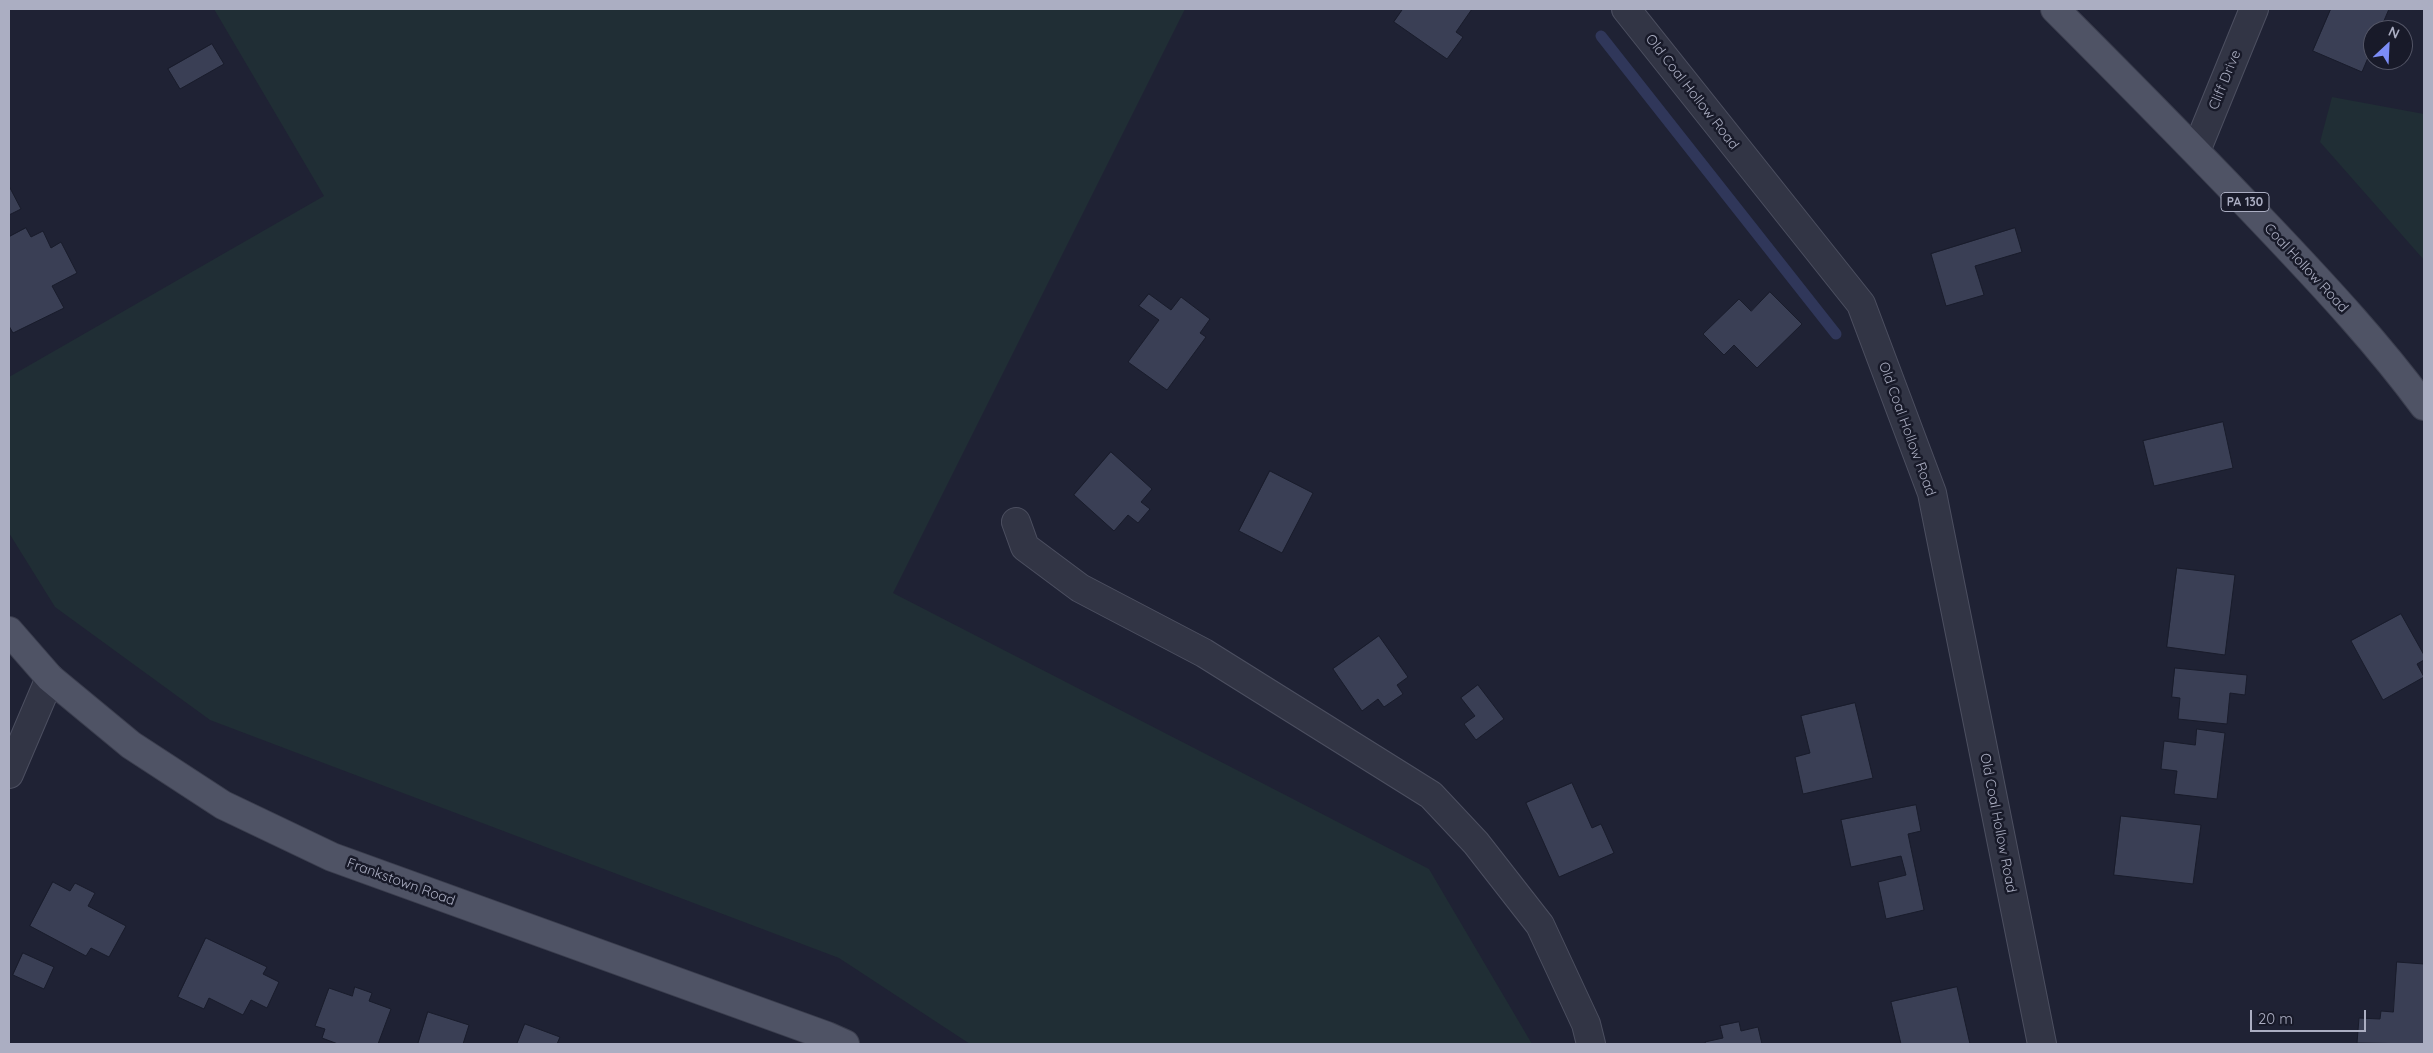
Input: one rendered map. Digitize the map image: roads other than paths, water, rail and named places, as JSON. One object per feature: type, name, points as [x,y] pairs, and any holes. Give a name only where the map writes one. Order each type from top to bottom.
[{"type":"main road","name":"Coal Hollow Road","points":[[2055,9],[2196,150],[2325,288],[2398,371],[2424,406]]},
{"type":"main road","name":"Frankstown Road","points":[[9,631],[50,678],[130,745],[223,805],[332,857],[845,1044]]},
{"type":"street","name":"Old Coal Hollow Road","points":[[1626,9],[1861,304],[1932,492],[2042,1044]]},
{"type":"street","name":"Cliff Drive","points":[[2196,150],[2254,9]]},
{"type":"street","points":[[1016,522],[1025,547],[1080,588],[1204,653],[1431,795],[1476,843],[1540,925],[1586,1024],[1591,1044]]},
{"type":"street","points":[[9,774],[50,678]]},
{"type":"waterway","points":[[1601,36],[1836,334]]}]
